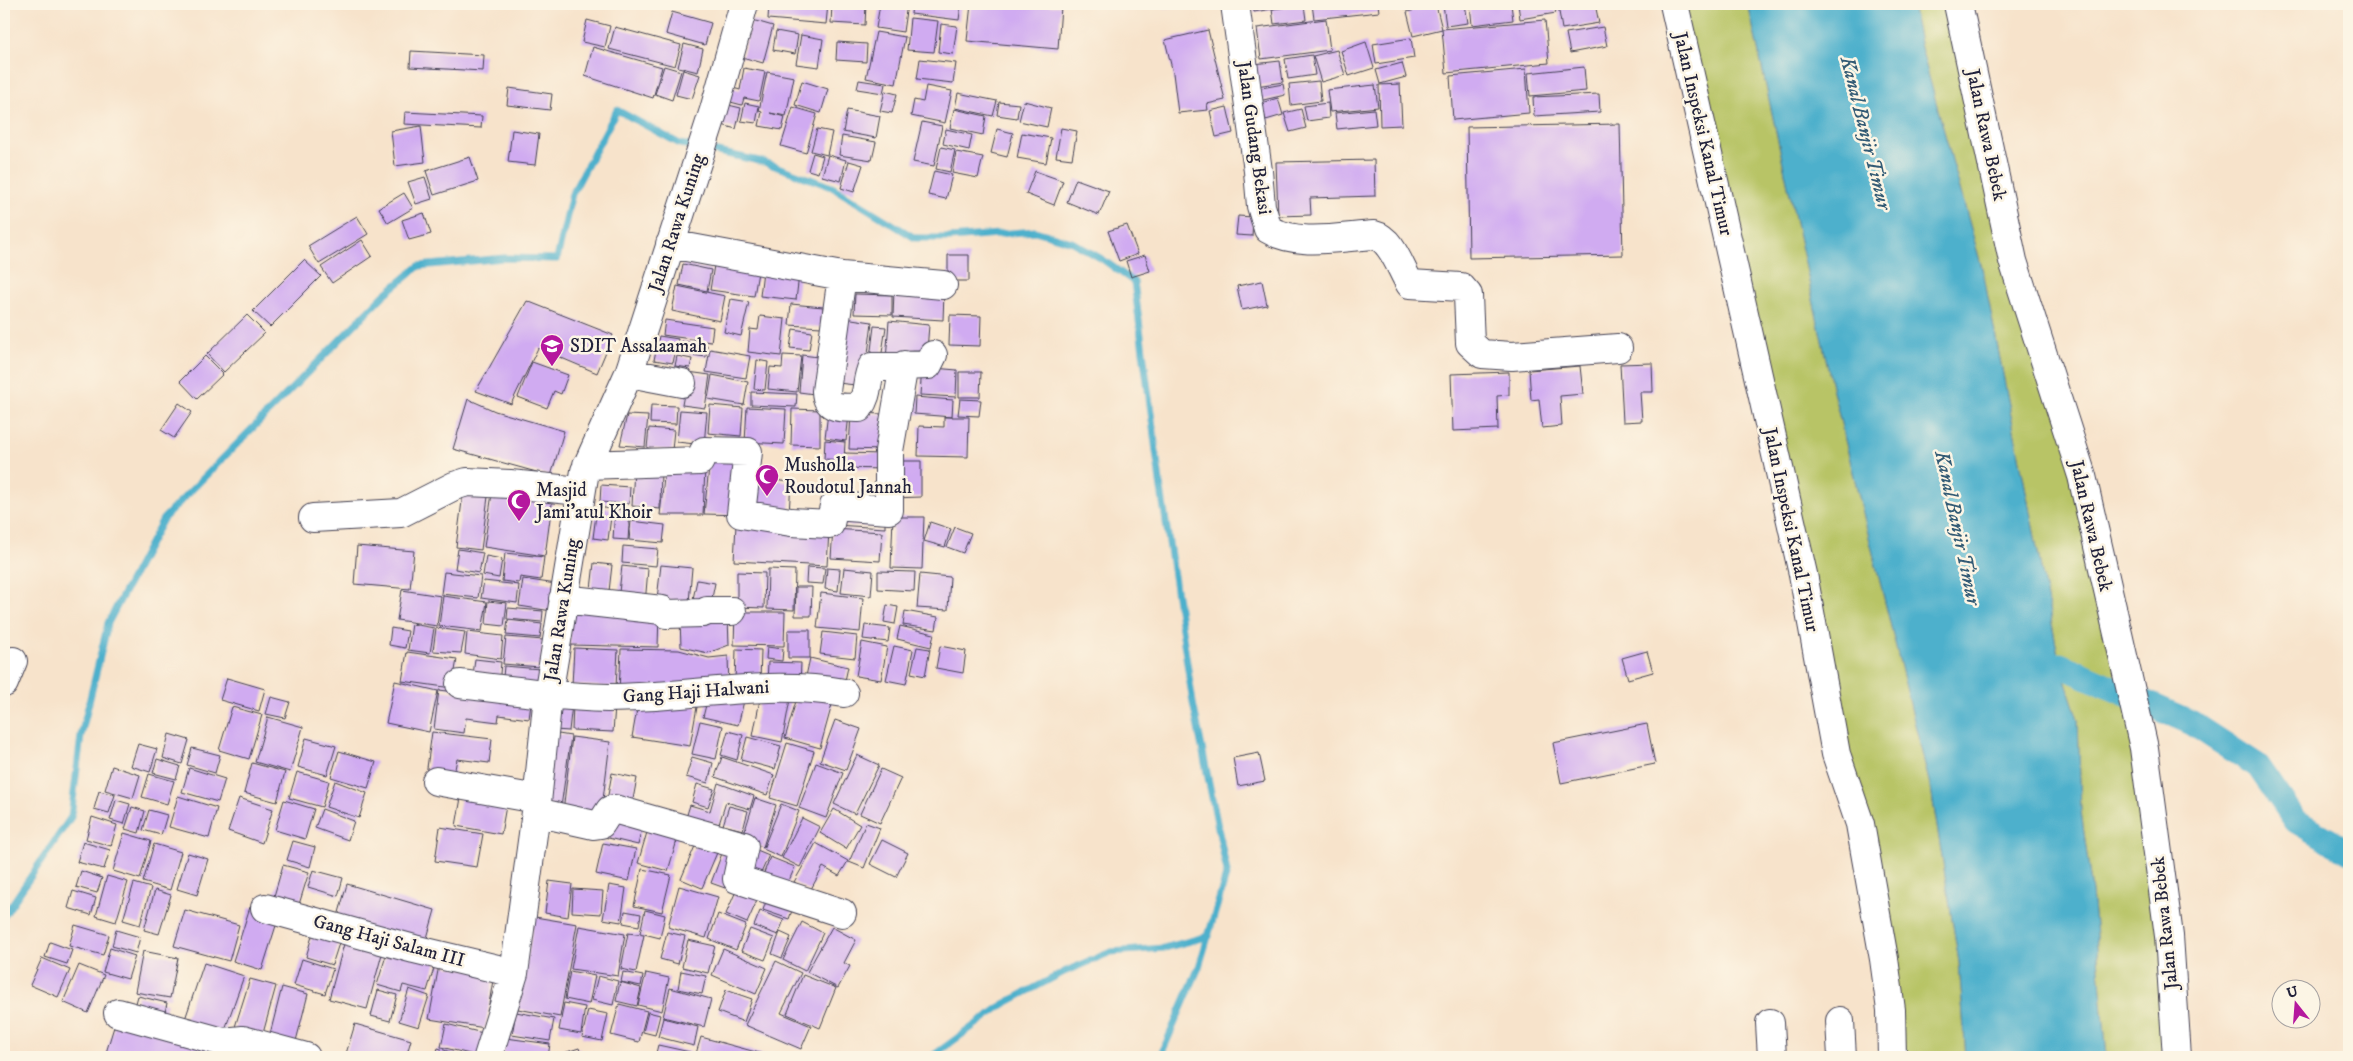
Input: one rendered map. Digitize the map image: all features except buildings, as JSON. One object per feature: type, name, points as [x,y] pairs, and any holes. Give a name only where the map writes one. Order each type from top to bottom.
[{"type":"street","name":"Jalan Rawa Kuning","points":[[488,1057],[514,973],[536,806],[548,695],[580,491],[587,465],[628,373],[714,110],[744,4]]},
{"type":"street","name":"Jalan Gudang Bekasi","points":[[1234,4],[1261,206],[1268,228],[1279,235],[1309,239],[1374,235],[1382,237],[1388,242],[1400,269],[1410,284],[1461,287],[1468,294],[1470,343],[1482,354],[1512,356],[1618,348]]},
{"type":"street","name":"Jalan Inspeksi Kanal Timur","points":[[1674,4],[1803,574],[1836,754],[1860,824],[1881,937],[1890,1001],[1892,1057]]},
{"type":"street","name":"Jalan Rawa Bebek","points":[[1958,4],[2014,261],[2082,476],[2113,620],[2144,748],[2169,936],[2177,1057]]},
{"type":"street","points":[[670,244],[842,276],[943,284]]},
{"type":"street","points":[[842,276],[826,391],[826,400],[830,404],[839,407],[860,408],[868,392],[869,374],[872,367],[928,365],[933,355]]},
{"type":"street","points":[[587,465],[700,461],[704,451],[748,452],[741,514],[791,522],[830,524],[834,506],[889,510],[888,451],[904,365]]},
{"type":"street","points":[[628,373],[682,383]]},
{"type":"street","points":[[313,518],[401,513],[454,486],[467,482],[580,491]]},
{"type":"street","points":[[563,599],[662,610],[666,614],[703,614],[706,611],[732,611]]},
{"type":"street","name":"Gang Haji Halwani","points":[[460,684],[548,695],[609,698],[792,687],[815,688],[844,693]]},
{"type":"street","points":[[436,782],[536,806],[594,825],[601,824],[612,809],[744,846],[738,879],[842,913]]},
{"type":"street","name":"Gang Haji Salam III","points":[[265,908],[414,949],[514,973]]},
{"type":"street","points":[[118,1013],[223,1042],[243,1040],[306,1057]]},
{"type":"street","points":[[1840,1022],[1842,1057]]},
{"type":"street","points":[[1770,1023],[1772,1057]]},
{"type":"green space","points":[[1674,4],[1748,4],[1834,395],[1931,789],[1959,962],[1966,1057],[1889,1057],[1884,959]]},
{"type":"green space","points":[[1912,4],[1958,4],[2144,748],[2177,1057],[2107,1057],[2092,892],[2081,811],[2078,719],[2060,665],[1983,272],[1921,48]]},
{"type":"water","name":"Kanal Banjir Timur","points":[[1748,4],[1912,4],[1921,48],[1983,272],[2060,665],[2078,719],[2081,811],[2092,892],[2107,1057],[1966,1057],[1959,962],[1931,789],[1834,395]]},
{"type":"waterway","points":[[4,916],[71,817],[81,736],[108,623],[163,519],[384,295],[419,266],[504,258],[557,259],[572,194],[617,110],[680,144],[697,147]]},
{"type":"waterway","points":[[708,150],[764,162],[832,187],[915,238],[950,238],[1035,231],[1072,242],[1102,259],[1134,282],[1160,482],[1193,703],[1227,872],[1199,967],[1160,1057]]},
{"type":"waterway","points":[[2060,665],[2192,723],[2258,766],[2296,821],[2349,852]]},
{"type":"waterway","points":[[931,1057],[1004,1004],[1064,972],[1111,952],[1164,948],[1209,936]]},
{"type":"place","name":"SDIT Assalaamah","points":[[552,367]]},
{"type":"place","name":"Musholla Roudotul Jannah","points":[[767,497]]},
{"type":"place","name":"Masjid Jami'atul Khoir","points":[[519,522]]}]
